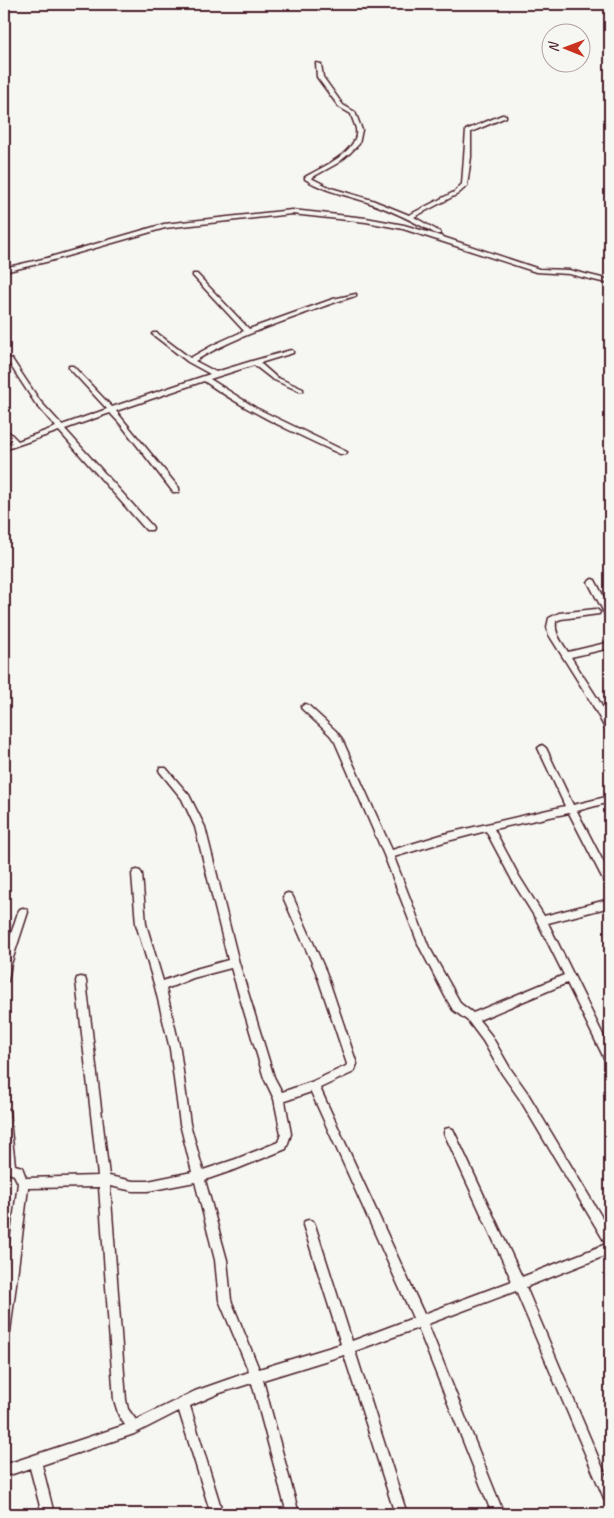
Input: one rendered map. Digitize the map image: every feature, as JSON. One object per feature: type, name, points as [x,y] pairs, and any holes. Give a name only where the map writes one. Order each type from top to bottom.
[{"type":"street","points":[[318,64],[320,77],[341,106],[352,113],[360,130],[356,144],[348,152],[336,162],[308,178],[332,189],[376,203],[410,217],[448,240]]},
{"type":"street","points":[[410,217],[456,193],[465,185],[468,131],[504,116]]},
{"type":"street","points":[[4,270],[48,260],[154,228],[278,212],[301,212],[404,227],[538,271],[569,272],[610,282]]},
{"type":"street","points":[[195,275],[248,332]]},
{"type":"street","points":[[190,361],[214,346],[248,332],[354,295]]},
{"type":"street","points":[[155,334],[190,361],[214,374]]},
{"type":"street","points":[[4,448],[111,412],[214,374],[291,352]]},
{"type":"street","points":[[10,360],[37,402],[59,429],[110,482],[149,528]]},
{"type":"street","points":[[254,362],[274,378],[301,390]]},
{"type":"street","points":[[71,367],[124,424],[176,490]]},
{"type":"street","points":[[204,378],[230,398],[343,452]]},
{"type":"street","points":[[4,433],[16,443]]},
{"type":"street","points":[[592,582],[610,616]]},
{"type":"street","points":[[596,612],[559,616],[552,620],[551,628],[552,633],[595,701],[610,730]]},
{"type":"street","points":[[566,656],[610,645]]},
{"type":"street","points":[[305,707],[339,741],[389,855],[424,946],[457,1007],[472,1018],[524,1095],[610,1241]]},
{"type":"street","points":[[542,748],[610,884]]},
{"type":"street","points":[[23,1183],[104,1181],[148,1186],[200,1176],[238,1164],[282,1145],[286,1134],[279,1098],[269,1078],[234,962],[200,827],[186,798],[163,770]]},
{"type":"street","points":[[389,855],[449,835],[489,828],[610,799]]},
{"type":"street","points":[[489,828],[516,879],[542,921],[610,1059]]},
{"type":"street","points":[[137,874],[141,924],[176,1049],[186,1124],[221,1260],[225,1300],[256,1376],[293,1514]]},
{"type":"street","points":[[279,1098],[314,1086],[350,1069],[352,1064],[321,972],[288,898]]},
{"type":"street","points":[[542,921],[610,903]]},
{"type":"street","points":[[4,978],[6,964],[23,912]]},
{"type":"street","points":[[160,987],[192,974],[234,962]]},
{"type":"street","points":[[472,1018],[570,977]]},
{"type":"street","points":[[81,981],[104,1181],[120,1400],[123,1412],[134,1428]]},
{"type":"street","points":[[314,1086],[421,1321],[498,1514]]},
{"type":"street","points":[[4,1112],[7,1169],[18,1171],[23,1183],[4,1332]]},
{"type":"street","points":[[449,1134],[519,1284],[610,1499]]},
{"type":"street","points":[[309,1225],[401,1514]]},
{"type":"street","points":[[4,1471],[134,1428],[220,1387],[348,1348],[610,1248]]},
{"type":"street","points":[[183,1403],[217,1514]]},
{"type":"street","points":[[35,1462],[48,1514]]}]
